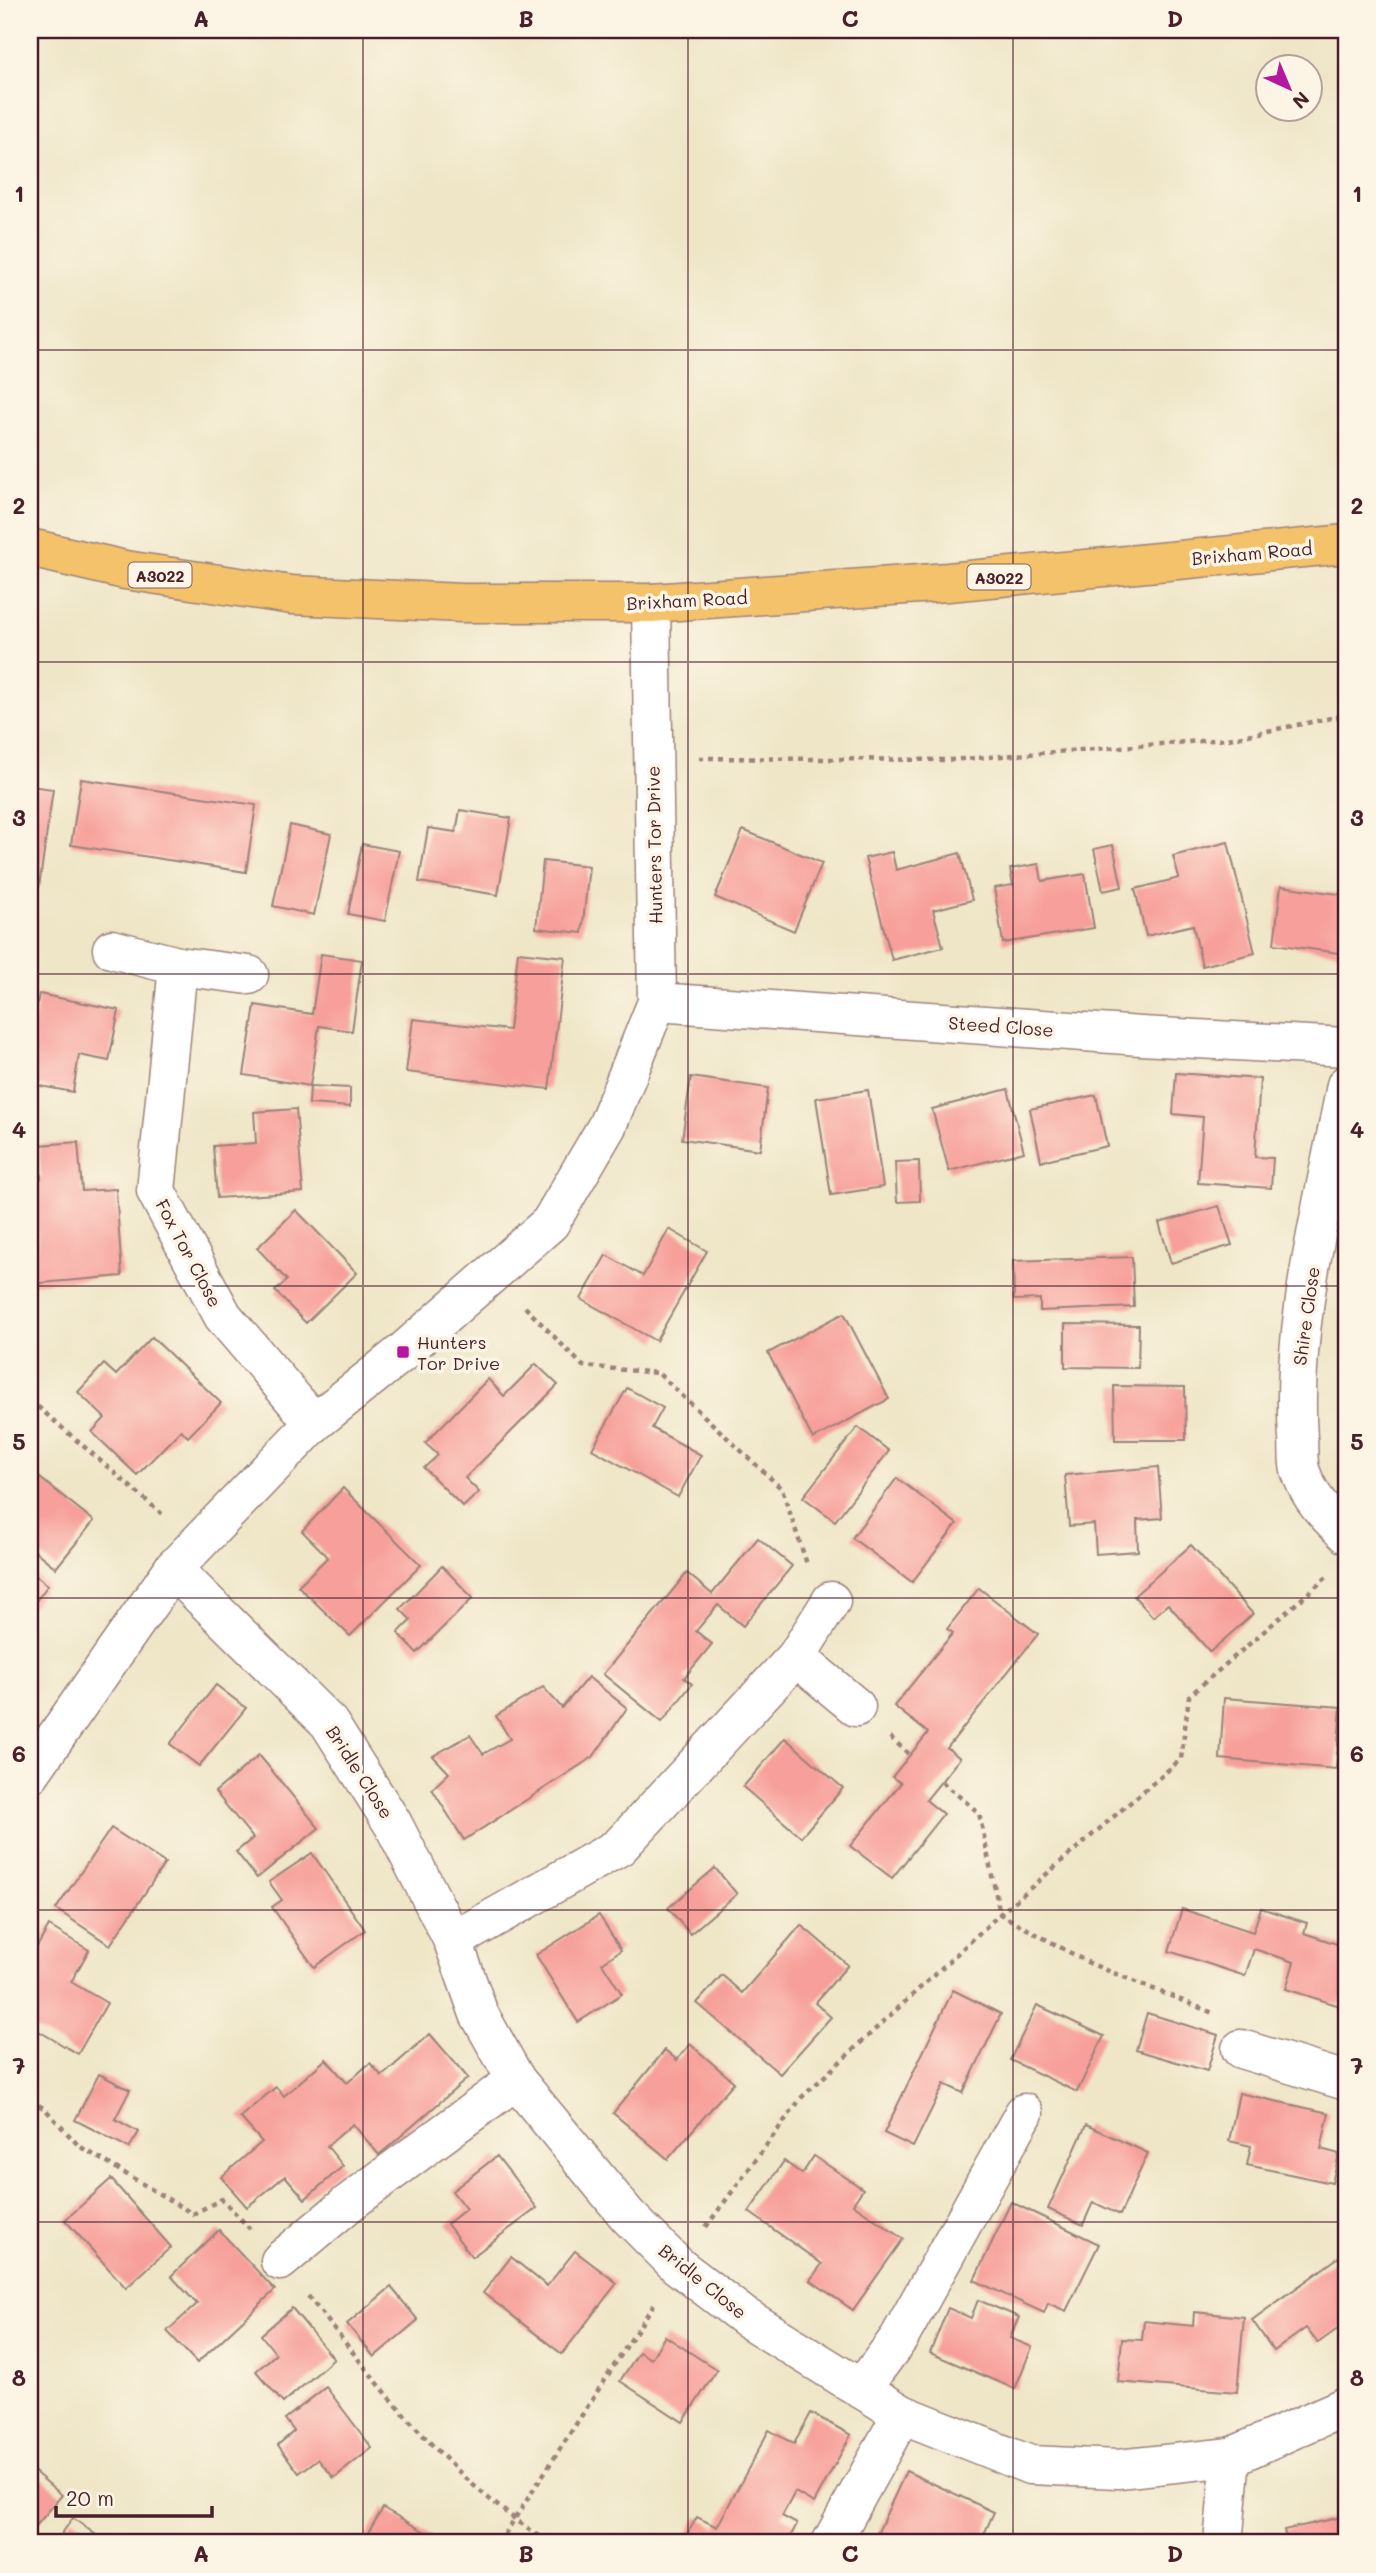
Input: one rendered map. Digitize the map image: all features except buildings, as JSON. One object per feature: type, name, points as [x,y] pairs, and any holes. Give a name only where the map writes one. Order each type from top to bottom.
[{"type":"main road","name":"Brixham Road","points":[[30,548],[125,570],[292,595],[462,603],[651,603],[948,582],[1346,544]]},
{"type":"street","name":"Hunters Tor Drive","points":[[30,1774],[184,1556],[314,1423],[550,1223],[607,1126],[657,1002],[651,603]]},
{"type":"street","points":[[112,949],[178,966],[249,975]]},
{"type":"street","name":"Fox Tor Close","points":[[178,966],[156,1191],[223,1316],[314,1423]]},
{"type":"street","name":"Steed Close","points":[[657,1002],[1127,1035],[1346,1047]]},
{"type":"street","name":"Shire Close","points":[[1341,1552],[1300,1473],[1297,1420],[1298,1364],[1312,1268],[1346,1085]]},
{"type":"street","name":"Bridle Close","points":[[184,1556],[329,1723],[393,1824],[453,1941],[479,2014],[516,2080],[627,2215],[678,2266],[745,2317],[902,2414],[1030,2465],[1118,2469],[1231,2457],[1346,2406]]},
{"type":"street","points":[[453,1941],[619,1847],[796,1657],[831,1601]]},
{"type":"street","points":[[796,1657],[856,1707]]},
{"type":"street","points":[[1241,2049],[1346,2081]]},
{"type":"street","points":[[280,2262],[349,2203],[516,2080]]},
{"type":"street","points":[[861,2389],[899,2338],[1024,2113]]},
{"type":"street","points":[[831,2543],[902,2414]]},
{"type":"street","points":[[1223,2543],[1231,2457]]},
{"type":"path","points":[[652,762],[689,758],[949,760],[1228,739],[1346,715]]},
{"type":"path","points":[[492,1274],[583,1366],[658,1373],[782,1489],[807,1566],[831,1601]]},
{"type":"path","points":[[30,1400],[184,1556]]},
{"type":"path","points":[[499,2543],[678,2266],[802,2096],[1000,1914],[1181,1759],[1189,1696],[1341,1552]]},
{"type":"path","points":[[942,1782],[979,1813],[1000,1914],[1089,1962],[1212,2012],[1241,2049]]},
{"type":"path","points":[[30,2100],[45,2109],[79,2146],[193,2214],[222,2199],[280,2262],[412,2427],[514,2521],[551,2543]]},
{"type":"place","name":"Hunters Tor Drive","points":[[403,1352]]}]
